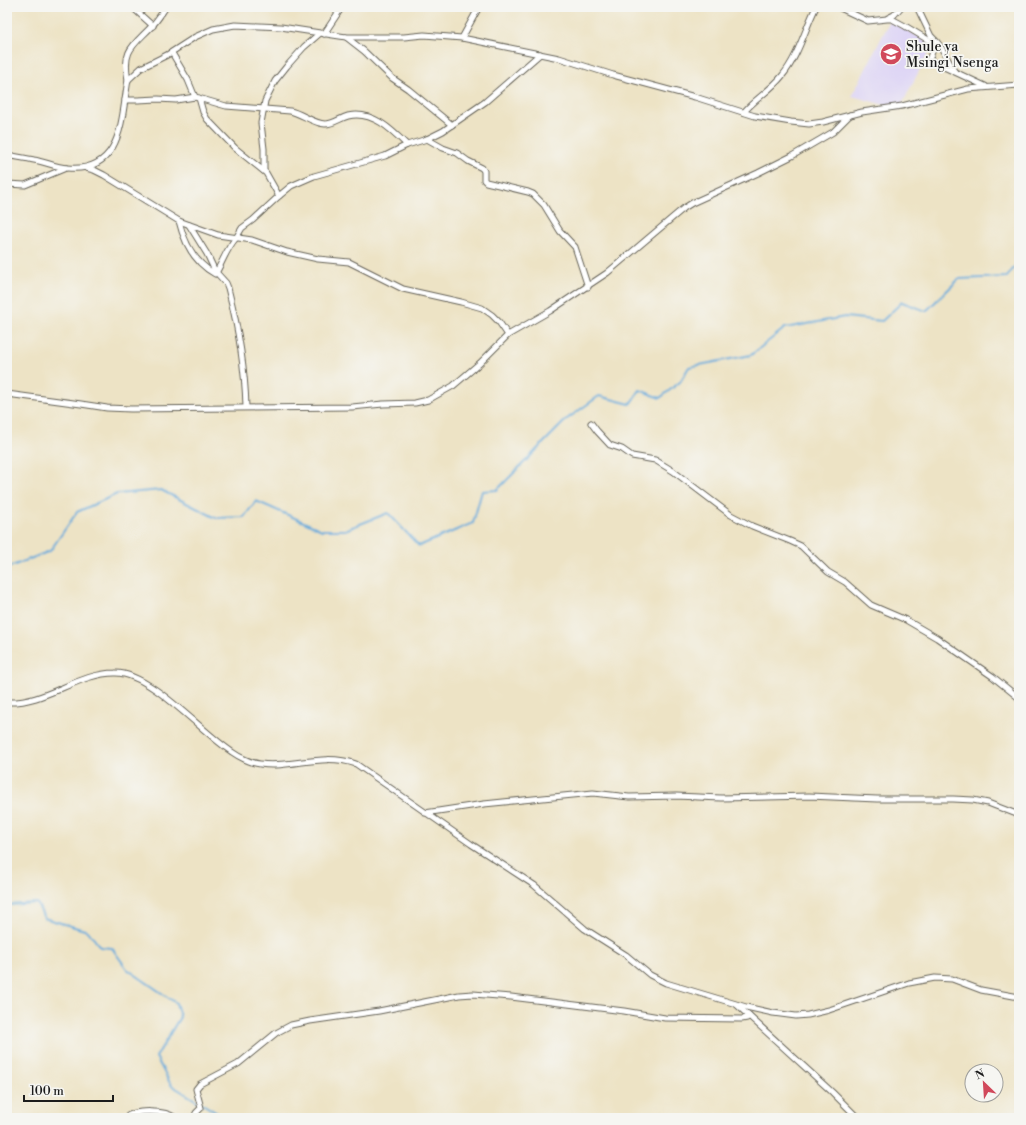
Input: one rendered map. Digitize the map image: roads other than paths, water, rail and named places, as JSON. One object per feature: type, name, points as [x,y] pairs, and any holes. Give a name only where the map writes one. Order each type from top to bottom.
[{"type":"street","points":[[132,7],[152,26]]},
{"type":"street","points":[[86,168],[104,158],[110,152],[118,137],[122,124],[128,80],[126,62],[130,49],[161,16],[166,7]]},
{"type":"street","points":[[264,171],[264,149],[261,126],[263,109],[267,96],[281,74],[298,53],[321,34],[342,7]]},
{"type":"street","points":[[462,38],[479,7]]},
{"type":"street","points":[[744,112],[783,75],[816,7]]},
{"type":"street","points":[[838,7],[868,21],[887,19],[905,26],[935,44],[930,60],[986,87]]},
{"type":"street","points":[[887,19],[894,15],[901,7]]},
{"type":"street","points":[[917,7],[931,36],[942,49],[954,71]]},
{"type":"street","points":[[128,80],[142,68],[172,52],[201,33],[226,26],[268,26],[346,37],[404,37],[424,35],[462,38],[559,58],[744,112],[769,118],[809,124],[824,122],[851,114],[902,106],[961,90],[1019,85]]},
{"type":"street","points":[[346,37],[364,51],[392,78],[408,89],[452,125]]},
{"type":"street","points":[[172,52],[188,80],[203,112],[210,122],[235,148],[268,175],[279,196]]},
{"type":"street","points":[[217,275],[228,248],[242,228],[291,186],[314,176],[374,159],[438,134],[485,102],[540,54]]},
{"type":"street","points":[[125,100],[176,100],[197,98],[226,106],[296,112],[322,124],[333,123],[351,116],[367,116],[390,129],[407,145]]},
{"type":"street","points":[[7,394],[107,408],[352,407],[420,402],[441,393],[464,378],[508,335],[588,287],[607,273],[684,208],[769,168],[819,141],[833,132],[851,114]]},
{"type":"street","points":[[426,139],[442,148],[457,153],[468,161],[482,168],[484,180],[486,182],[533,194],[544,205],[560,231],[575,247],[588,287]]},
{"type":"street","points":[[7,155],[32,159],[66,168],[86,168],[94,170],[188,225],[218,235],[252,240],[304,256],[349,262],[403,289],[474,305],[482,308],[492,315],[508,335]]},
{"type":"street","points":[[7,184],[25,185],[66,168]]},
{"type":"street","points":[[179,220],[183,236],[196,259],[226,283],[228,288],[239,336],[246,407]]},
{"type":"street","points":[[188,225],[202,246],[217,275]]},
{"type":"street","points":[[591,423],[597,432],[610,445],[622,449],[632,456],[656,460],[731,515],[752,526],[801,546],[828,572],[841,580],[871,605],[912,623],[937,638],[992,676],[1019,698]]},
{"type":"street","points":[[7,702],[26,700],[97,675],[116,672],[130,675],[144,682],[232,752],[247,760],[255,763],[270,765],[316,759],[349,761],[367,770],[426,813],[534,885],[576,922],[626,955],[650,975],[671,984],[718,999],[780,1014],[796,1016],[808,1015],[843,1006],[908,983],[935,978],[952,979],[981,990],[1019,997]]},
{"type":"street","points":[[426,813],[475,805],[593,793],[629,798],[676,796],[716,798],[809,796],[882,799],[953,798],[988,802],[1019,816]]},
{"type":"street","points":[[194,1118],[196,1113],[201,1108],[196,1089],[200,1084],[243,1061],[276,1033],[291,1025],[310,1021],[379,1011],[426,1003],[454,996],[473,994],[546,1001],[665,1018],[742,1019],[749,1016]]},
{"type":"street","points":[[734,1002],[858,1118]]},
{"type":"street","points":[[125,1118],[132,1113],[143,1112],[164,1114],[176,1118]]},
{"type":"waterway","points":[[7,568],[50,551],[77,512],[117,494],[161,490],[216,518],[244,517],[256,501],[322,530],[345,530],[388,513],[419,546],[473,523],[482,491],[497,490],[567,419],[599,396],[630,404],[640,390],[660,398],[680,382],[689,367],[751,355],[785,328],[845,317],[882,321],[902,302],[926,311],[959,279],[1007,277],[1019,261]]},
{"type":"waterway","points":[[7,905],[37,903],[44,918],[88,931],[100,947],[112,948],[127,969],[176,1003],[180,1017],[156,1057],[171,1085],[197,1101]]},
{"type":"waterway","points":[[201,1103],[217,1113],[219,1118]]},
{"type":"place","name":"Shule ya Msingi Nsenga","points":[[891,54]]}]
